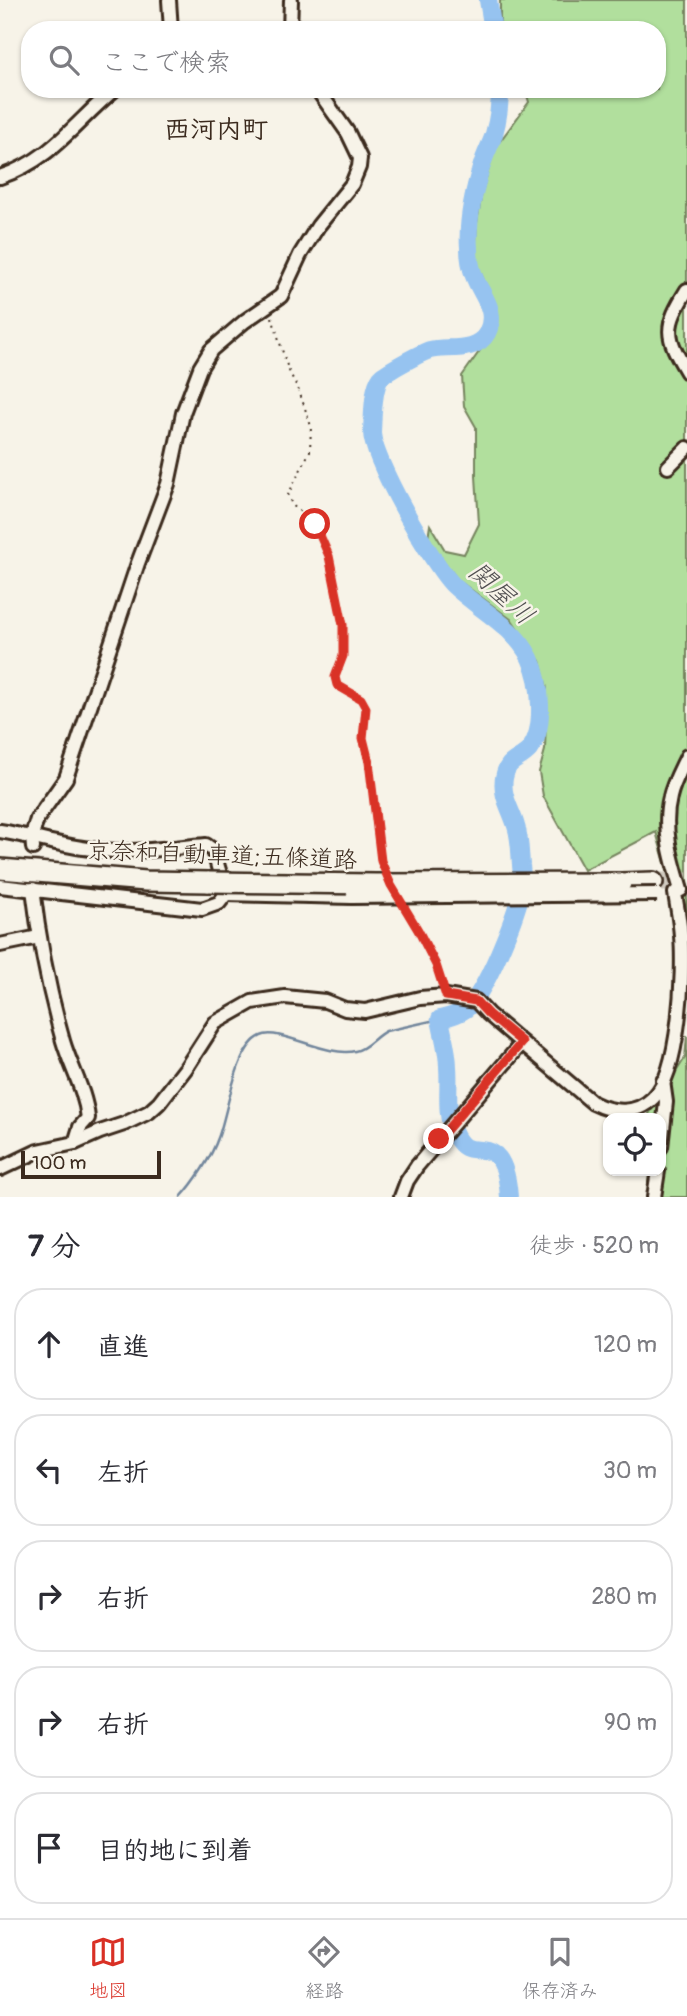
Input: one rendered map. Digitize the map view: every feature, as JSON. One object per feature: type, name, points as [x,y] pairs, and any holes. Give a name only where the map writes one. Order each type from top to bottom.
[{"type":"highway","name":"京奈和自動車道;五條道路","points":[[0,869],[146,881],[621,883],[655,888]]},
{"type":"street","points":[[169,0],[170,21]]},
{"type":"street","points":[[290,21],[291,0]]},
{"type":"street","points":[[0,177],[37,161],[69,134],[104,98]]},
{"type":"street","points":[[33,842],[37,819],[66,778],[138,563],[168,484],[183,413],[200,368],[211,350],[245,321],[281,296],[300,255],[318,226],[352,184],[359,167],[360,158],[348,133],[323,98]]},
{"type":"street","points":[[687,290],[673,313],[669,329],[670,341],[687,372]]},
{"type":"street","points":[[668,467],[687,448]]},
{"type":"street","points":[[0,1169],[38,1151],[75,1143],[149,1112],[186,1068],[215,1023],[252,1002],[285,997],[325,1001],[345,1009],[365,1011],[419,998],[446,996],[476,1001],[593,1103],[607,1110],[622,1112],[654,1097],[673,1056],[681,991],[681,890],[671,857],[667,830],[670,796],[687,757]]},
{"type":"street","points":[[0,831],[33,842],[106,851],[206,845],[213,850],[226,894]]},
{"type":"street","points":[[0,886],[202,909],[219,903],[226,894]]},
{"type":"street","points":[[226,894],[352,897],[655,888],[681,890]]},
{"type":"street","points":[[33,889],[38,937],[64,1044],[86,1100],[88,1118],[80,1127],[75,1143]]},
{"type":"street","points":[[0,945],[38,937]]},
{"type":"street","points":[[401,1197],[407,1181],[439,1139],[522,1042]]},
{"type":"street","points":[[663,1081],[665,1113]]},
{"type":"street","points":[[654,1197],[657,1176]]},
{"type":"path","points":[[268,306],[288,369],[311,426],[310,451],[288,495],[292,505],[315,524],[329,556],[343,625],[343,656],[335,677],[337,685],[361,699],[366,708],[363,738],[369,762],[381,861],[386,873]]},
{"type":"path","points":[[404,908],[436,965],[446,996]]},
{"type":"green space","points":[[500,0],[687,0],[687,927],[685,907],[668,873],[656,832],[584,870],[543,796],[539,772],[545,750],[547,688],[540,661],[512,620],[458,580],[428,539],[430,525],[445,550],[464,554],[479,524],[476,427],[464,406],[462,376],[496,323],[494,304],[475,259],[482,192],[495,148],[529,102],[528,98],[666,98],[666,21],[500,21]]},
{"type":"green space","points":[[687,1036],[687,1197],[647,1197],[649,1176],[666,1176],[666,1113],[650,1113],[685,1058]]},
{"type":"waterway","name":"関屋川","points":[[488,0],[492,21]]},
{"type":"waterway","name":"関屋川","points":[[499,98],[493,138],[476,185],[469,228],[471,266],[490,310],[487,333],[476,344],[430,350],[420,354],[381,377],[374,396],[372,432],[392,487],[444,574],[463,594],[515,636],[530,658],[537,679],[540,705],[538,730],[529,750],[508,767],[503,785],[518,835],[521,893],[506,937],[474,1001],[466,1009],[440,1019],[447,1055],[452,1129],[463,1146],[488,1151],[498,1158],[508,1184],[509,1197]]},
{"type":"waterway","points":[[181,1197],[212,1153],[239,1067],[252,1043],[261,1036],[269,1034],[331,1050],[355,1051],[386,1031],[440,1019]]},
{"type":"tunnel","points":[[33,848],[33,889]]},
{"type":"tunnel","points":[[653,882],[687,882]]},
{"type":"district","name":"西河内町","points":[[216,129]]},
{"type":"route","points":[[315,524],[329,556],[343,625],[343,656],[335,677],[337,685],[361,699],[366,708],[363,738],[369,762],[381,861],[391,885],[436,965],[446,996],[476,1001],[522,1042],[439,1139]]}]
